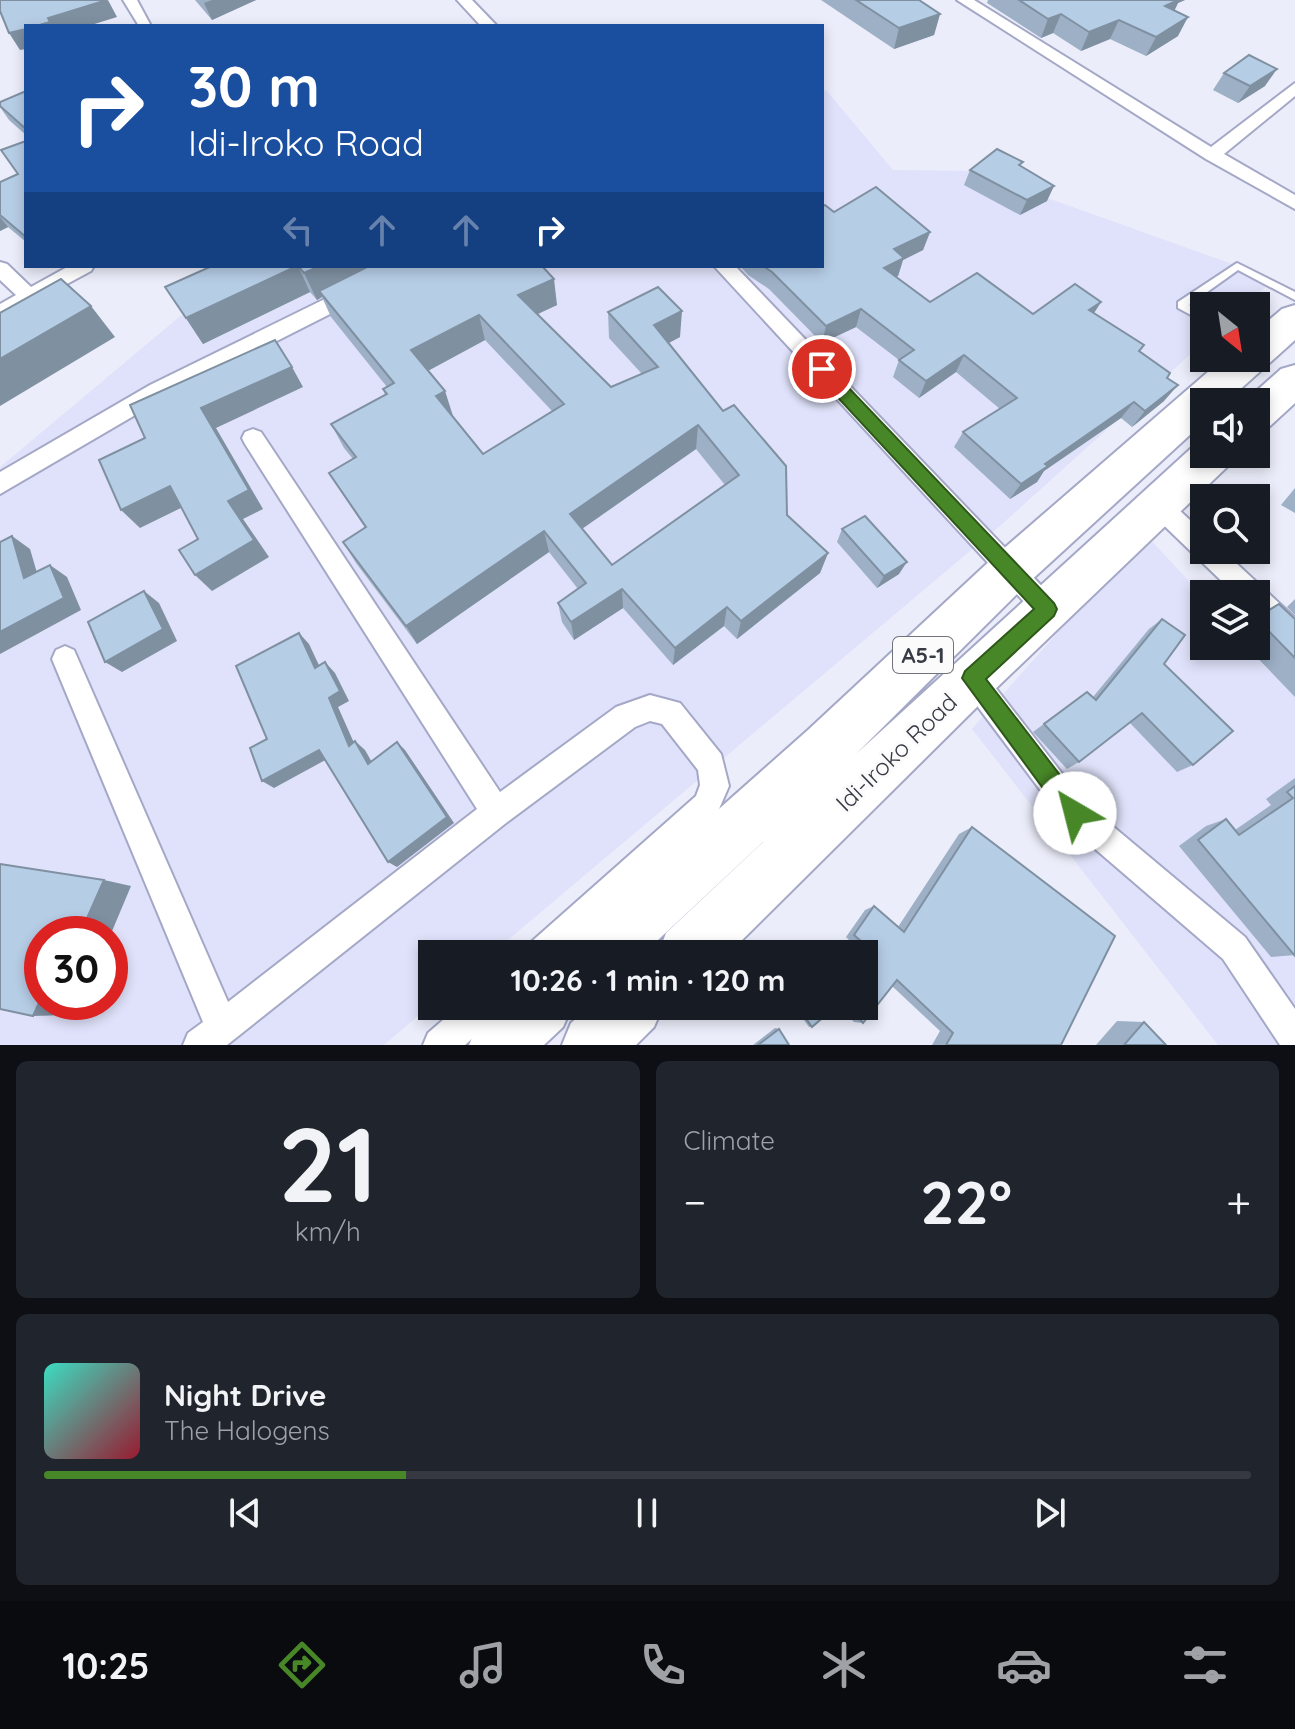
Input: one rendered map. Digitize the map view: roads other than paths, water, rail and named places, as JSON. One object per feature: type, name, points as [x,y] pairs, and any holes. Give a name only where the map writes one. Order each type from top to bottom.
[{"type":"highway","name":"A5-1","points":[[1270,340],[1295,319]]},
{"type":"highway","name":"A5-1","points":[[615,940],[826,748],[1010,571],[1233,372]]},
{"type":"highway","points":[[1270,402],[1295,380]]},
{"type":"highway","name":"Idi-Iroko Road","points":[[701,940],[972,678],[1197,468]]},
{"type":"highway","points":[[500,1045],[527,1020]]},
{"type":"highway","points":[[593,1045],[619,1020]]},
{"type":"street","points":[[130,0],[145,24]]},
{"type":"street","points":[[464,0],[487,24]]},
{"type":"street","points":[[964,0],[1212,155],[1295,203]]},
{"type":"street","points":[[1212,155],[1295,88]]},
{"type":"street","points":[[0,313],[81,268]]},
{"type":"street","points":[[0,484],[158,391],[404,268]]},
{"type":"street","points":[[726,268],[1047,609]]},
{"type":"street","points":[[0,269],[30,297]]},
{"type":"street","points":[[253,438],[496,813]]},
{"type":"street","points":[[1157,504],[1190,536]]},
{"type":"street","points":[[1219,564],[1237,580]]},
{"type":"street","points":[[1270,611],[1295,635]]},
{"type":"street","points":[[65,659],[211,1036],[496,813],[626,717],[650,708],[670,713],[711,764],[715,786],[706,806],[557,940]]},
{"type":"street","points":[[972,678],[1075,813],[1234,948],[1295,1038]]},
{"type":"street","points":[[440,1045],[468,1020]]},
{"type":"lane","points":[[1200,292],[1237,266],[1295,296]]}]
